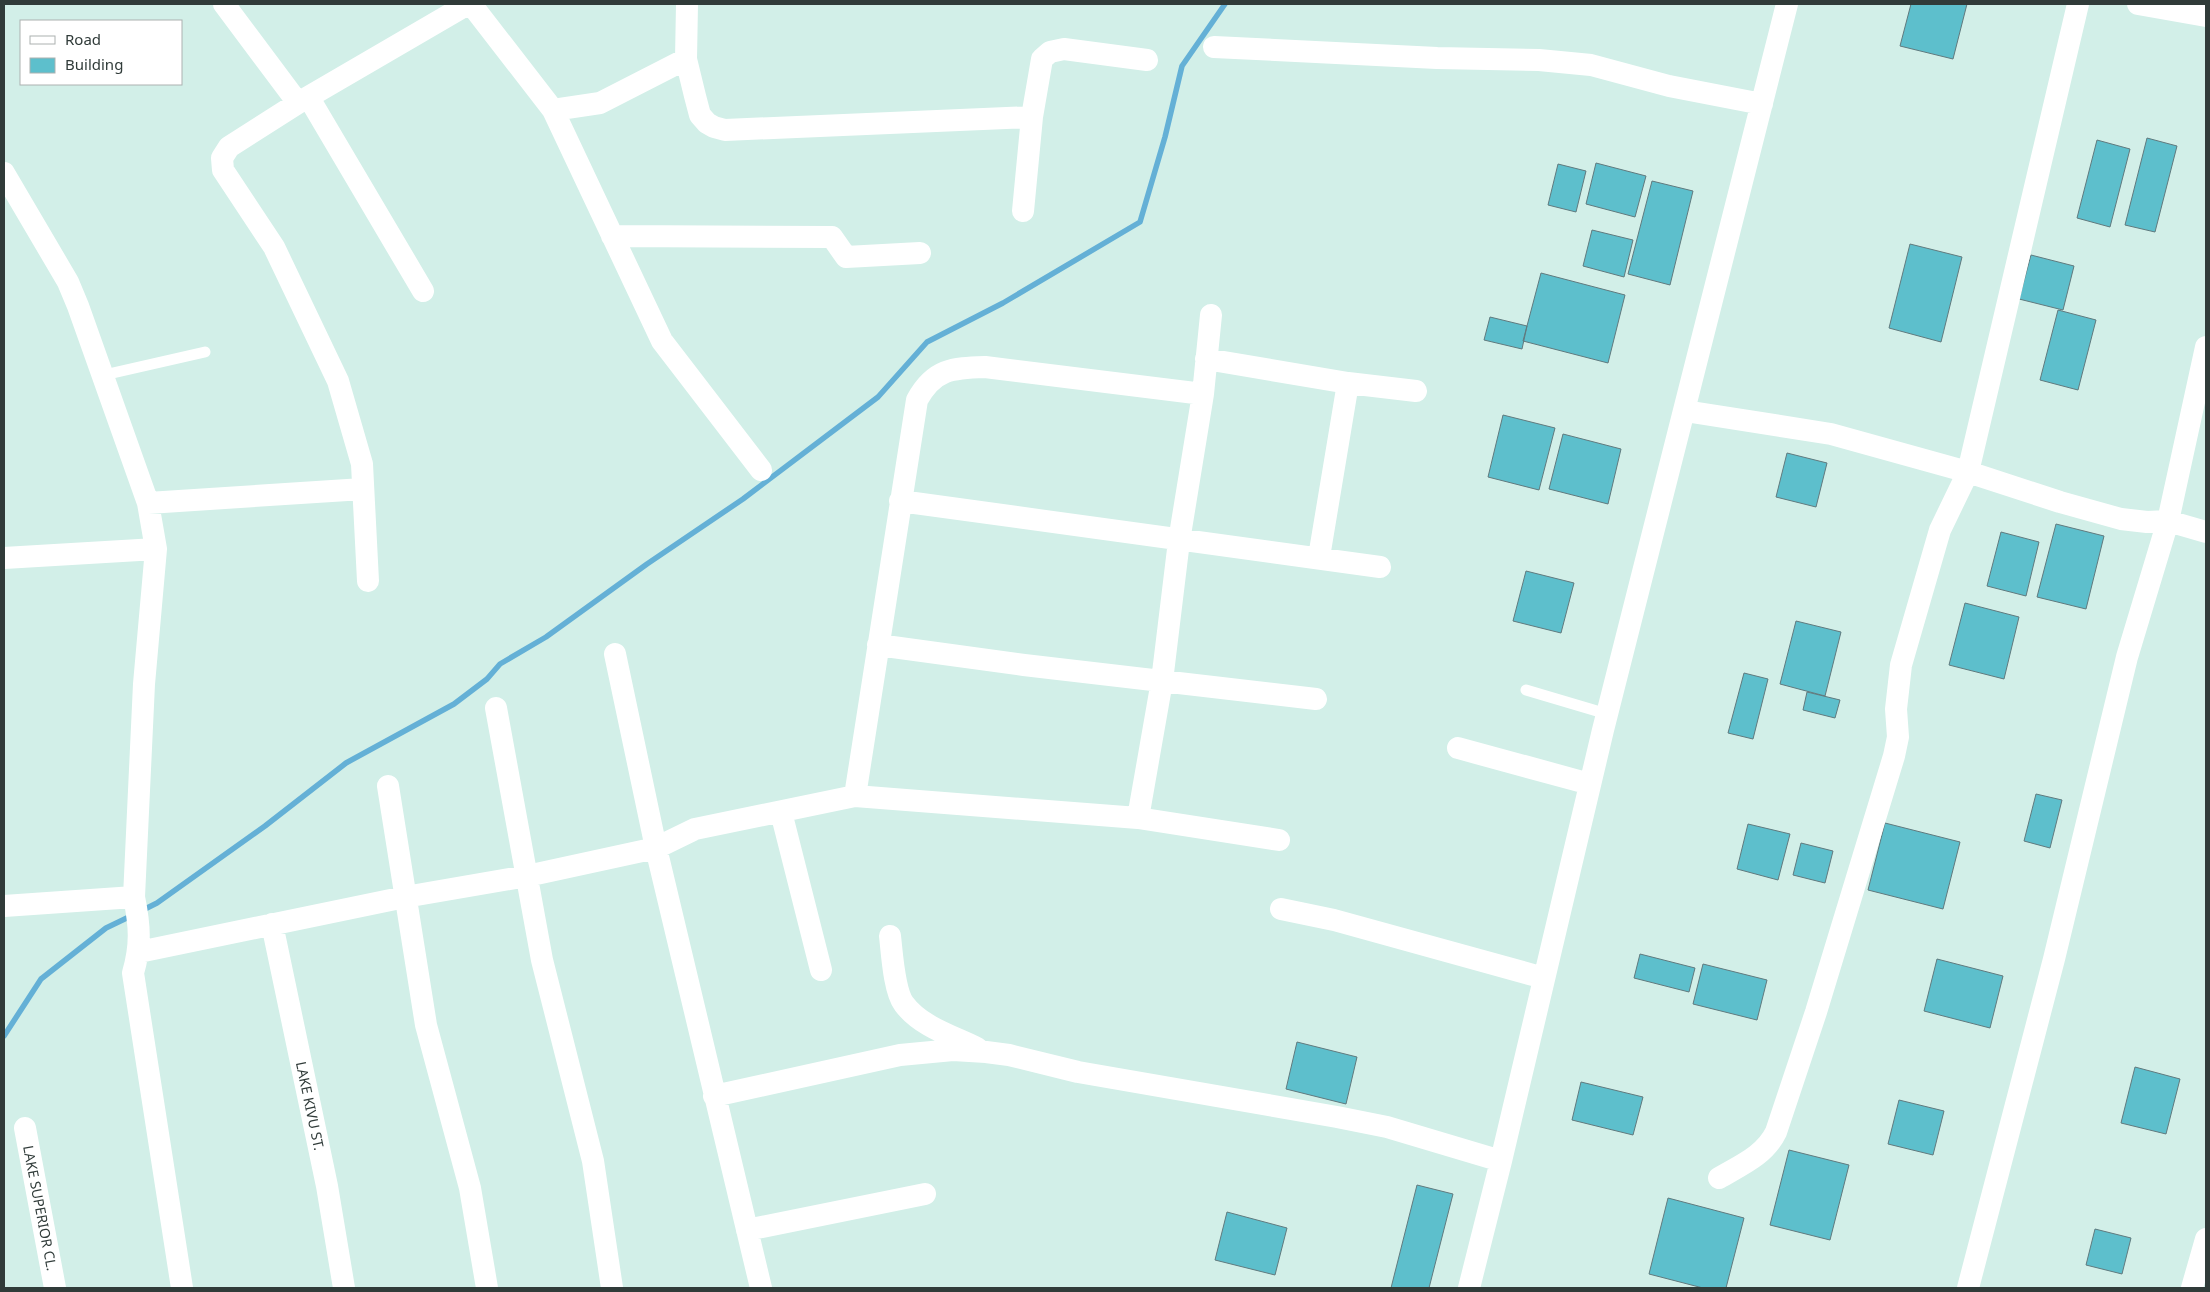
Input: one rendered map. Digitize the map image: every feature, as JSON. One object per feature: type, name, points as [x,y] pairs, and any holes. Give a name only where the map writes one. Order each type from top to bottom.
[{"type":"street","points":[[224,4],[303,101],[423,291]]},
{"type":"street","points":[[368,582],[362,464],[338,381],[274,247],[223,170],[222,158],[229,147],[303,101],[469,4],[553,110],[662,341],[761,470]]},
{"type":"street","points":[[687,4],[686,59],[700,114],[707,123],[714,127],[725,130],[1032,117]]},
{"type":"street","points":[[1469,1288],[1607,714],[1787,4]]},
{"type":"street","points":[[1720,1178],[1767,1148],[1779,1123],[1819,1003],[1894,756],[1898,737],[1896,709],[1901,665],[1937,538],[1968,472],[2078,4]]},
{"type":"street","points":[[2138,4],[2206,16]]},
{"type":"street","points":[[1214,47],[1437,58],[1539,60],[1591,65],[1668,86],[1762,104]]},
{"type":"street","points":[[1023,212],[1032,117],[1042,58],[1050,52],[1064,49],[1147,60]]},
{"type":"street","points":[[553,110],[600,104],[686,59]]},
{"type":"street","points":[[4,173],[68,282],[104,375],[148,503],[156,549],[144,684],[135,902],[140,942],[133,973],[182,1288]]},
{"type":"street","points":[[612,236],[832,237],[846,257],[920,253]]},
{"type":"street","points":[[1138,818],[1162,680],[1179,541],[1203,394],[1211,315]]},
{"type":"street","points":[[1968,1288],[2054,959],[2127,656],[2168,522],[2206,347]]},
{"type":"street","points":[[1206,359],[1348,383],[1416,391]]},
{"type":"street","points":[[855,796],[917,400],[924,387],[932,379],[952,369],[985,367],[1203,394]]},
{"type":"street","points":[[1319,557],[1348,383]]},
{"type":"street","points":[[1685,411],[1831,434],[1968,472],[2121,519],[2168,522],[2206,532]]},
{"type":"street","points":[[148,503],[363,489]]},
{"type":"street","points":[[900,501],[1179,541],[1319,557],[1380,567]]},
{"type":"street","points":[[4,558],[156,549]]},
{"type":"street","points":[[878,645],[1024,665],[1316,699]]},
{"type":"street","points":[[615,654],[656,848],[761,1288]]},
{"type":"street","points":[[496,708],[542,960],[593,1161],[612,1288]]},
{"type":"street","points":[[1458,748],[1590,784]]},
{"type":"street","points":[[388,786],[426,1026],[470,1188],[487,1288]]},
{"type":"street","points":[[140,942],[272,924],[405,897],[527,876],[656,848],[695,829],[855,796],[1138,818],[1279,840]]},
{"type":"street","points":[[781,812],[821,970]]},
{"type":"street","points":[[4,906],[135,902]]},
{"type":"street","points":[[1280,909],[1334,920],[1544,978]]},
{"type":"street","name":"LAKE KIVU ST.","points":[[272,924],[327,1186],[344,1288]]},
{"type":"street","points":[[890,936],[894,972],[903,1003],[919,1020],[986,1052]]},
{"type":"street","points":[[714,1096],[900,1055],[953,1050],[986,1052],[1009,1055],[1078,1072],[1337,1116],[1387,1127],[1501,1161]]},
{"type":"street","name":"LAKE SUPERIOR CL.","points":[[26,1128],[55,1288]]},
{"type":"street","points":[[746,1230],[925,1194]]},
{"type":"street","points":[[2192,1288],[2206,1239]]},
{"type":"lane","points":[[104,375],[205,352]]},
{"type":"lane","points":[[1526,690],[1607,714]]},
{"type":"building","points":[[1911,4],[1967,4],[1953,59],[1900,46]]},
{"type":"building","points":[[2147,138],[2177,146],[2155,232],[2125,225]]},
{"type":"building","points":[[2097,140],[2130,149],[2110,227],[2077,218]]},
{"type":"building","points":[[1596,163],[1646,176],[1635,217],[1586,204]]},
{"type":"building","points":[[1558,164],[1586,171],[1576,212],[1548,205]]},
{"type":"building","points":[[1652,181],[1693,191],[1670,285],[1628,274]]},
{"type":"building","points":[[1592,230],[1633,240],[1624,277],[1583,266]]},
{"type":"building","points":[[1910,244],[1962,257],[1941,342],[1889,328]]},
{"type":"building","points":[[2031,255],[2074,266],[2063,310],[2019,299]]},
{"type":"building","points":[[1541,273],[1625,295],[1608,363],[1523,341]]},
{"type":"building","points":[[2058,310],[2096,320],[2078,390],[2040,380]]},
{"type":"building","points":[[1490,317],[1527,326],[1522,349],[1484,340]]},
{"type":"building","points":[[1503,415],[1555,428],[1539,490],[1488,477]]},
{"type":"building","points":[[1563,434],[1621,449],[1608,504],[1549,489]]},
{"type":"building","points":[[1787,453],[1827,463],[1816,507],[1776,497]]},
{"type":"building","points":[[2056,524],[2104,536],[2086,609],[2037,597]]},
{"type":"building","points":[[2001,532],[2039,542],[2026,596],[1987,586]]},
{"type":"building","points":[[1526,571],[1574,583],[1561,633],[1513,621]]},
{"type":"building","points":[[1965,603],[2019,617],[2004,679],[1949,665]]},
{"type":"building","points":[[1796,621],[1841,632],[1825,696],[1780,684]]},
{"type":"building","points":[[1744,673],[1768,679],[1753,739],[1728,733]]},
{"type":"building","points":[[1807,692],[1840,700],[1835,718],[1803,710]]},
{"type":"building","points":[[2036,794],[2062,800],[2050,848],[2024,841]]},
{"type":"building","points":[[1885,823],[1960,842],[1943,909],[1868,890]]},
{"type":"building","points":[[1748,824],[1790,834],[1778,880],[1737,869]]},
{"type":"building","points":[[1801,843],[1833,851],[1825,883],[1793,875]]},
{"type":"building","points":[[1640,954],[1695,968],[1689,992],[1634,978]]},
{"type":"building","points":[[1937,959],[2003,976],[1990,1028],[1924,1011]]},
{"type":"building","points":[[1703,964],[1767,980],[1757,1020],[1693,1004]]},
{"type":"building","points":[[1297,1042],[1357,1057],[1346,1104],[1286,1089]]},
{"type":"building","points":[[2135,1067],[2180,1079],[2166,1134],[2121,1123]]},
{"type":"building","points":[[1581,1082],[1643,1097],[1633,1135],[1572,1120]]},
{"type":"building","points":[[1899,1100],[1944,1111],[1933,1155],[1888,1144]]},
{"type":"building","points":[[1789,1150],[1849,1165],[1830,1240],[1770,1225]]},
{"type":"building","points":[[1417,1185],[1453,1194],[1429,1288],[1391,1288]]},
{"type":"building","points":[[1668,1198],[1744,1218],[1726,1288],[1703,1288],[1649,1274]]},
{"type":"building","points":[[1227,1212],[1287,1228],[1275,1275],[1215,1260]]},
{"type":"building","points":[[2095,1229],[2131,1238],[2122,1274],[2086,1265]]},
{"type":"waterway","points":[[141,911],[157,903],[265,826],[346,763],[454,704],[487,679],[500,664],[546,637],[647,564],[743,499],[878,397],[927,342],[1003,303],[1140,222],[1165,137],[1182,66],[1225,4]]},
{"type":"waterway","points":[[4,1036],[41,979],[106,928],[133,915]]}]
